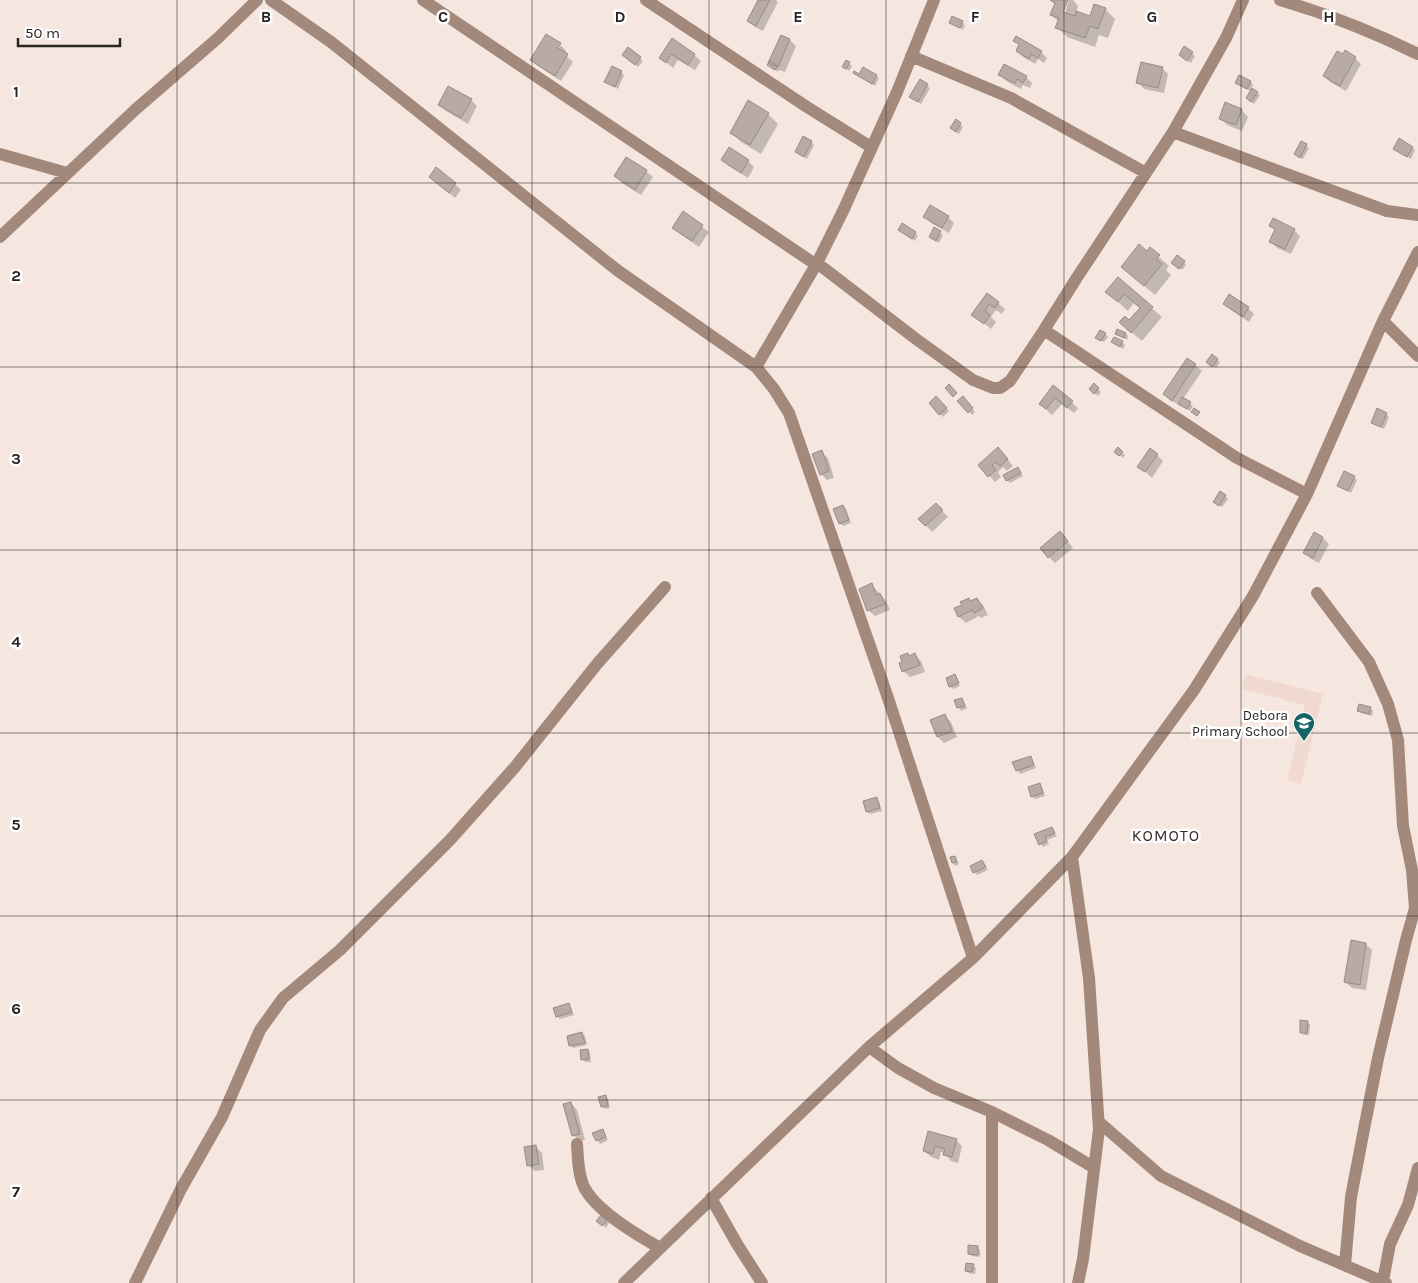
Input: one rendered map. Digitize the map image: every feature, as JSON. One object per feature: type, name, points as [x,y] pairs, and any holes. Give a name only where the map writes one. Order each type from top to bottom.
[{"type":"street","points":[[0,237],[136,109],[218,38],[257,0]]},
{"type":"street","points":[[271,0],[331,42],[617,270],[756,367],[774,389],[789,413],[888,698],[973,958]]},
{"type":"street","points":[[423,0],[683,176],[815,264],[817,263],[973,380],[993,388],[1000,388],[1010,381],[1146,173],[1226,38],[1243,0]]},
{"type":"street","points":[[646,0],[807,107],[871,147]]},
{"type":"street","points":[[756,367],[817,263],[843,211],[897,92],[934,0]]},
{"type":"street","points":[[1280,0],[1362,27],[1418,54]]},
{"type":"street","points":[[911,56],[1011,98],[1146,173]]},
{"type":"street","points":[[1172,132],[1387,211],[1418,215]]},
{"type":"street","points":[[0,154],[67,173]]},
{"type":"street","points":[[624,1283],[869,1047],[973,958],[1072,857],[1194,690],[1253,596],[1307,494],[1383,321],[1418,252]]},
{"type":"street","points":[[1383,321],[1418,356]]},
{"type":"street","points":[[1044,330],[1237,458],[1307,494]]},
{"type":"street","points":[[135,1283],[181,1189],[222,1117],[260,1030],[283,998],[340,950],[450,840],[515,766],[598,664],[665,587]]},
{"type":"street","points":[[1317,593],[1369,662],[1388,704],[1398,740],[1403,826],[1415,871],[1415,908],[1378,1058],[1351,1197],[1346,1265]]},
{"type":"street","points":[[1072,857],[1088,978],[1099,1122],[1078,1283]]},
{"type":"street","points":[[869,1047],[898,1068],[934,1088],[992,1112],[1048,1140],[1093,1167]]},
{"type":"street","points":[[992,1112],[992,1283]]},
{"type":"street","points":[[1099,1122],[1161,1176],[1300,1246],[1384,1282],[1390,1244],[1408,1205],[1418,1168]]},
{"type":"street","points":[[576,1144],[580,1175],[589,1195],[633,1234],[660,1248]]},
{"type":"street","points":[[711,1198],[762,1283]]},
{"type":"shaded area","name":"Debora Primary School","points":[[1245,674],[1323,694],[1301,784],[1287,780],[1305,705],[1242,689]]},
{"type":"building","points":[[758,0],[770,0],[756,26],[747,21]]},
{"type":"building","points":[[1050,0],[1068,0],[1063,12],[1075,16],[1076,11],[1090,16],[1094,4],[1106,8],[1098,29],[1090,26],[1085,38],[1055,28],[1059,18],[1050,15],[1055,3]]},
{"type":"building","points":[[952,16],[963,21],[960,28],[949,23]]},
{"type":"building","points":[[546,34],[561,43],[558,48],[568,54],[555,76],[530,60]]},
{"type":"building","points":[[781,35],[790,39],[778,67],[768,63]]},
{"type":"building","points":[[1016,36],[1042,51],[1038,58],[1031,54],[1029,59],[1016,51],[1019,44],[1013,41]]},
{"type":"building","points":[[672,38],[695,54],[688,65],[671,54],[666,63],[659,58]]},
{"type":"building","points":[[1184,46],[1193,52],[1187,61],[1179,55]]},
{"type":"building","points":[[628,47],[641,57],[635,65],[622,55]]},
{"type":"building","points":[[1345,50],[1356,57],[1340,86],[1323,76],[1337,51],[1343,54]]},
{"type":"building","points":[[846,60],[850,62],[846,69],[842,67]]},
{"type":"building","points":[[770,61],[778,66],[775,70],[767,65]]},
{"type":"building","points":[[1141,62],[1163,67],[1158,88],[1136,83]]},
{"type":"building","points":[[1004,64],[1027,76],[1023,83],[1017,79],[1015,83],[998,75]]},
{"type":"building","points":[[612,66],[622,71],[615,87],[604,82]]},
{"type":"building","points":[[863,67],[877,75],[872,84],[853,73],[854,71],[859,74]]},
{"type":"building","points":[[1239,75],[1251,81],[1247,89],[1235,83]]},
{"type":"building","points":[[920,79],[928,84],[918,102],[909,97]]},
{"type":"building","points":[[448,86],[472,99],[461,118],[438,105]]},
{"type":"building","points":[[1252,88],[1258,92],[1251,102],[1246,98]]},
{"type":"building","points":[[748,100],[769,113],[750,145],[730,133]]},
{"type":"building","points":[[1225,102],[1242,109],[1236,125],[1219,119]]},
{"type":"building","points":[[956,119],[961,123],[956,132],[950,128]]},
{"type":"building","points":[[803,136],[812,141],[804,157],[795,152]]},
{"type":"building","points":[[1399,138],[1413,147],[1407,157],[1393,149]]},
{"type":"building","points":[[1301,141],[1307,144],[1300,158],[1294,154]]},
{"type":"building","points":[[729,147],[749,160],[741,173],[721,160]]},
{"type":"building","points":[[626,157],[647,170],[635,190],[614,176]]},
{"type":"building","points":[[436,167],[456,183],[449,193],[429,177]]},
{"type":"building","points":[[930,205],[949,216],[942,228],[923,217]]},
{"type":"building","points":[[683,211],[703,225],[692,241],[672,228]]},
{"type":"building","points":[[1273,218],[1295,229],[1285,249],[1269,242],[1275,229],[1269,226]]},
{"type":"building","points":[[902,223],[916,232],[912,239],[898,230]]},
{"type":"building","points":[[934,227],[941,231],[936,241],[929,237]]},
{"type":"building","points":[[1139,244],[1147,251],[1150,247],[1160,255],[1156,259],[1162,264],[1144,286],[1121,267]]},
{"type":"building","points":[[1177,255],[1185,261],[1179,269],[1171,263]]},
{"type":"building","points":[[1118,277],[1153,307],[1131,333],[1119,322],[1125,316],[1129,320],[1140,308],[1124,294],[1118,302],[1105,292]]},
{"type":"building","points":[[987,293],[999,302],[995,308],[989,304],[985,311],[990,315],[984,324],[971,315]]},
{"type":"building","points":[[1229,294],[1249,307],[1243,317],[1223,304]]},
{"type":"building","points":[[1117,329],[1126,333],[1124,338],[1115,334]]},
{"type":"building","points":[[1100,330],[1106,333],[1101,341],[1095,338]]},
{"type":"building","points":[[1114,337],[1123,341],[1120,347],[1111,342]]},
{"type":"building","points":[[1212,354],[1218,359],[1212,367],[1206,362]]},
{"type":"building","points":[[1187,358],[1196,364],[1172,401],[1163,394]]},
{"type":"building","points":[[1094,383],[1099,388],[1094,394],[1089,389]]},
{"type":"building","points":[[949,384],[957,393],[953,397],[945,388]]},
{"type":"building","points":[[1053,385],[1073,401],[1067,408],[1055,398],[1046,409],[1039,404]]},
{"type":"building","points":[[936,396],[947,408],[939,415],[929,403]]},
{"type":"building","points":[[963,396],[973,408],[968,413],[957,401]]},
{"type":"building","points":[[1182,397],[1191,402],[1187,409],[1178,404]]},
{"type":"building","points":[[1194,408],[1200,412],[1197,416],[1191,412]]},
{"type":"building","points":[[1377,408],[1387,413],[1381,427],[1371,423]]},
{"type":"building","points":[[998,447],[1008,459],[1000,466],[996,462],[992,465],[996,470],[988,477],[978,465]]},
{"type":"building","points":[[1118,447],[1123,452],[1119,456],[1114,452]]},
{"type":"building","points":[[1150,448],[1158,454],[1145,472],[1137,467]]},
{"type":"building","points":[[822,450],[829,471],[820,475],[812,454]]},
{"type":"building","points":[[1018,467],[1021,473],[1006,481],[1003,475]]},
{"type":"building","points":[[1344,471],[1355,476],[1348,491],[1337,486]]},
{"type":"building","points":[[1220,491],[1226,495],[1219,506],[1213,502]]},
{"type":"building","points":[[936,503],[943,510],[925,526],[918,519]]},
{"type":"building","points":[[843,505],[849,520],[839,524],[833,509]]},
{"type":"building","points":[[1060,531],[1068,541],[1048,558],[1040,548]]},
{"type":"building","points":[[1314,532],[1323,537],[1313,558],[1303,553]]},
{"type":"building","points":[[872,583],[876,595],[880,593],[885,604],[867,611],[859,589]]},
{"type":"building","points":[[969,598],[970,601],[977,598],[983,608],[974,613],[972,610],[958,617],[954,608],[962,605],[960,602]]},
{"type":"building","points":[[908,653],[909,656],[915,653],[920,665],[902,672],[899,663],[902,662],[900,656]]},
{"type":"building","points":[[955,674],[959,683],[949,687],[946,678]]},
{"type":"building","points":[[962,698],[965,706],[957,708],[954,700]]},
{"type":"building","points":[[1359,704],[1371,707],[1369,714],[1357,711]]},
{"type":"building","points":[[945,714],[952,731],[937,737],[930,720]]},
{"type":"building","points":[[1031,756],[1034,765],[1016,771],[1012,762]]},
{"type":"building","points":[[1040,783],[1043,793],[1031,797],[1028,787]]},
{"type":"building","points":[[877,797],[880,808],[866,812],[863,801]]},
{"type":"building","points":[[1052,827],[1055,833],[1045,837],[1047,841],[1039,845],[1034,834]]},
{"type":"building","points":[[955,856],[957,862],[952,863],[950,857]]},
{"type":"building","points":[[982,860],[986,867],[973,873],[970,866]]},
{"type":"building","points":[[1351,940],[1366,943],[1360,985],[1344,982]]},
{"type":"building","points":[[569,1003],[572,1012],[556,1017],[553,1008]]},
{"type":"building","points":[[1300,1020],[1308,1021],[1307,1033],[1300,1033]]},
{"type":"building","points":[[582,1032],[585,1043],[569,1046],[567,1036]]},
{"type":"building","points":[[588,1049],[589,1059],[581,1060],[580,1050]]},
{"type":"building","points":[[606,1095],[608,1106],[601,1107],[598,1097]]},
{"type":"building","points":[[571,1102],[580,1134],[572,1136],[563,1104]]},
{"type":"building","points":[[603,1129],[606,1137],[596,1141],[592,1133]]},
{"type":"building","points":[[928,1131],[957,1139],[952,1157],[943,1155],[945,1149],[935,1146],[933,1154],[923,1151]]},
{"type":"building","points":[[536,1145],[539,1164],[527,1166],[524,1147]]},
{"type":"building","points":[[602,1214],[608,1220],[602,1226],[596,1221]]},
{"type":"building","points":[[968,1245],[978,1246],[978,1255],[968,1254]]},
{"type":"building","points":[[966,1263],[974,1264],[972,1272],[965,1271]]},
{"type":"place","name":"Debora Primary School","points":[[1304,742]]},
{"type":"district","name":"KOMOTO","points":[[1166,835]]}]
